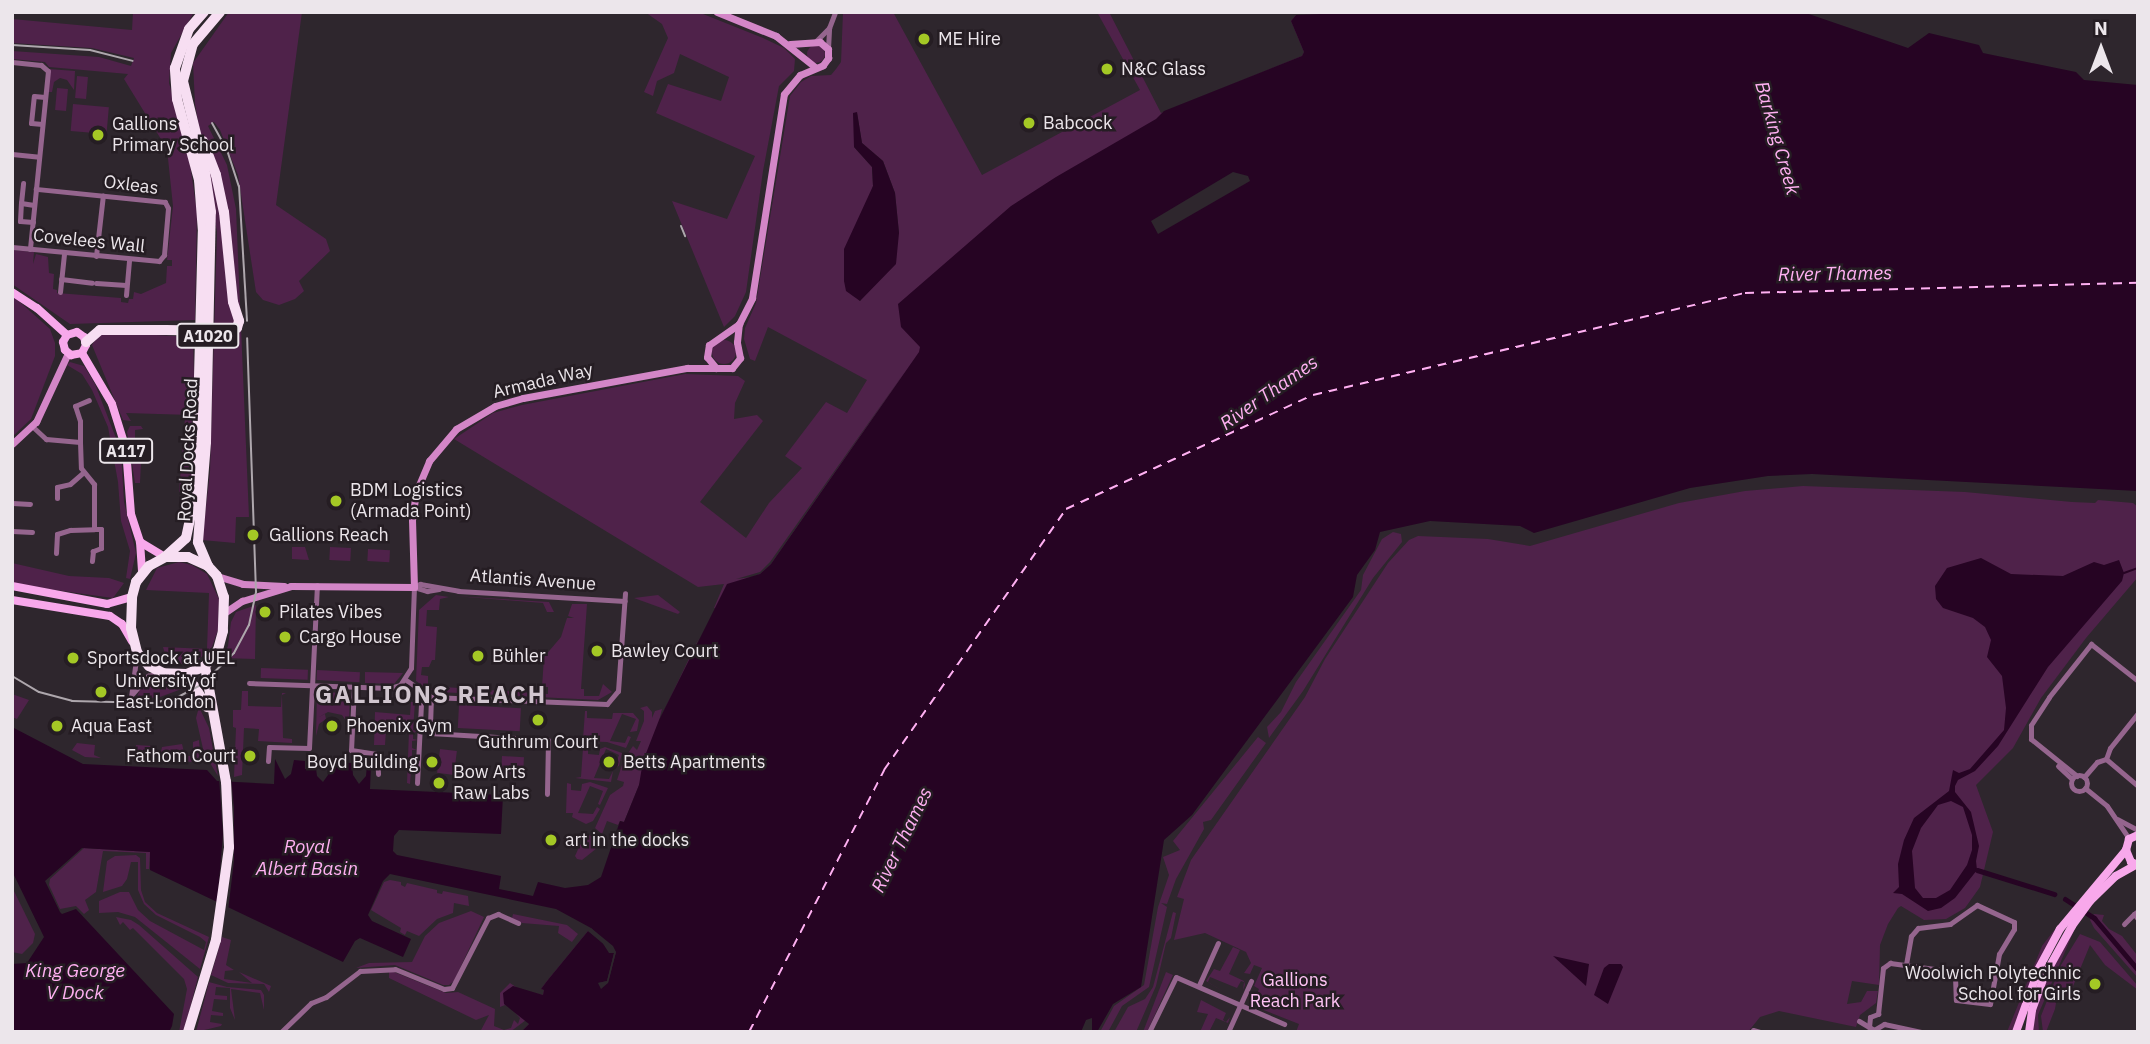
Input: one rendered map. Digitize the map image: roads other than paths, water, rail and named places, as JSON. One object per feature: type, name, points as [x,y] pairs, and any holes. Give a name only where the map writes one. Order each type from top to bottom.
[{"type":"highway","name":"Royal Docks Road","points":[[165,557],[182,544],[190,527],[198,452],[203,232],[199,180],[175,81],[177,59],[184,40],[204,12]]},
{"type":"highway","name":"Royal Docks Road","points":[[208,566],[198,542],[206,442],[211,212],[186,96],[185,67],[193,44],[217,14]]},
{"type":"highway","points":[[184,40],[217,14]]},
{"type":"highway","points":[[86,342],[100,330],[146,328],[222,331],[237,328],[239,321],[233,302],[228,237],[215,175],[194,125]]},
{"type":"highway","points":[[165,557],[188,557],[208,566],[217,576],[224,597],[221,644],[205,666],[179,675],[151,668],[135,648],[132,597],[142,574],[149,566],[165,557]]},
{"type":"highway","points":[[188,1032],[216,940],[229,847],[221,756],[205,666]]},
{"type":"highway","points":[[179,675],[200,693],[214,723]]},
{"type":"main road","points":[[12,292],[37,307],[66,335]]},
{"type":"main road","points":[[80,333],[86,342],[82,353],[75,356],[68,353],[63,342],[66,335],[80,333]]},
{"type":"main road","name":"A117","points":[[82,353],[104,387],[117,416],[125,449],[131,514],[140,542],[142,574]]},
{"type":"main road","points":[[140,542],[165,557]]},
{"type":"main road","points":[[12,586],[107,604],[132,597]]},
{"type":"main road","points":[[12,600],[110,616],[121,624],[135,648]]},
{"type":"main road","points":[[2016,1032],[2039,968],[2135,835]]},
{"type":"main road","points":[[2083,904],[2116,876],[2137,865],[2126,850]]},
{"type":"main road","points":[[2029,1032],[2032,1010],[2045,975],[2076,914]]},
{"type":"street","points":[[717,12],[790,44],[816,67]]},
{"type":"street","points":[[800,75],[827,61],[829,28],[835,12]]},
{"type":"street","points":[[811,43],[829,28]]},
{"type":"street","points":[[790,44],[811,43],[828,49]]},
{"type":"street","name":"Armada Way","points":[[414,587],[412,520],[416,492],[429,461],[456,429],[495,406],[523,398],[687,368],[728,369],[737,364],[741,352],[737,342],[739,324],[753,294],[782,99],[788,86],[800,75],[811,43]]},
{"type":"street","points":[[12,62],[47,68],[30,249]]},
{"type":"street","points":[[42,124],[32,123],[34,96],[45,97]]},
{"type":"street","points":[[12,154],[39,157]]},
{"type":"street","points":[[23,183],[20,221],[33,222]]},
{"type":"street","name":"Oxleas","points":[[36,189],[162,201],[167,204],[162,259]]},
{"type":"street","points":[[96,256],[103,195]]},
{"type":"street","points":[[21,203],[34,205]]},
{"type":"street","name":"Covelees Wall","points":[[12,247],[129,259],[162,259]]},
{"type":"street","points":[[60,292],[64,253]]},
{"type":"street","points":[[125,295],[129,259]]},
{"type":"street","points":[[61,279],[126,285]]},
{"type":"street","name":"Armada Way","points":[[687,368],[707,357],[711,342],[739,324]]},
{"type":"street","points":[[724,336],[737,342]]},
{"type":"street","points":[[12,444],[33,427],[68,353]]},
{"type":"street","points":[[707,357],[716,368]]},
{"type":"street","points":[[89,400],[75,406],[80,421],[80,463],[94,484],[94,529]]},
{"type":"street","points":[[33,427],[46,439],[80,442]]},
{"type":"street","points":[[57,498],[57,487],[70,484],[84,472]]},
{"type":"street","points":[[12,503],[30,504]]},
{"type":"street","points":[[56,553],[57,534],[70,530],[101,529],[101,548],[93,551],[92,561]]},
{"type":"street","points":[[12,531],[32,532]]},
{"type":"street","name":"Atlantis Avenue","points":[[217,576],[243,584],[288,587],[414,587],[420,584],[439,589],[625,601]]},
{"type":"street","points":[[268,761],[269,747],[309,748],[317,585]]},
{"type":"street","name":"Atlantis Avenue","points":[[224,613],[242,601],[288,587]]},
{"type":"street","points":[[249,683],[395,688],[405,680],[411,668],[414,587]]},
{"type":"street","points":[[405,680],[431,697],[607,704],[618,691],[625,593]]},
{"type":"street","points":[[2106,759],[2097,762],[2084,777],[2075,778],[2031,739],[2031,725],[2091,644],[2138,681]]},
{"type":"street","points":[[135,648],[131,696],[148,676],[163,673]]},
{"type":"street","points":[[354,687],[351,750],[377,754],[378,774]]},
{"type":"street","points":[[431,697],[430,733],[548,740],[547,794]]},
{"type":"street","points":[[417,783],[421,705]]},
{"type":"street","points":[[2106,759],[2109,748],[2138,713]]},
{"type":"street","points":[[2106,759],[2138,786]]},
{"type":"street","points":[[2084,777],[2085,788],[2135,835]]},
{"type":"street","points":[[2075,778],[2074,789],[2085,788]]},
{"type":"street","points":[[2118,819],[2135,835]]},
{"type":"street","points":[[1875,1015],[1883,968],[1890,963],[1952,972],[1956,1000],[1988,1005],[1993,1000],[1999,954],[2014,929],[2014,922],[1977,905],[1950,924],[1918,929],[1911,936],[1906,965]]},
{"type":"street","points":[[281,1032],[311,1003],[331,993],[356,972],[395,968],[444,989],[453,988],[488,918],[498,914],[518,923]]},
{"type":"street","points":[[2124,924],[2137,915]]},
{"type":"street","points":[[1199,985],[1218,943]]},
{"type":"street","points":[[1149,1032],[1176,977],[1284,1024]]},
{"type":"street","points":[[1228,1032],[1251,981]]},
{"type":"street","points":[[1872,1030],[1868,1019],[1875,1015]]},
{"type":"street","points":[[1875,1015],[1884,1019],[1879,1030],[1872,1030],[1860,1019],[1875,1015]]},
{"type":"street","points":[[1884,1024],[1922,1032]]},
{"type":"water","points":[[1371,12],[1803,12],[1908,48],[1929,33],[1979,45],[1983,53],[2076,72],[2084,80],[2138,85],[2138,491],[1812,474],[1768,476],[1690,488],[1534,533],[1520,526],[1430,521],[1380,532],[1375,550],[1357,575],[1353,597],[1192,815],[1164,840],[1141,987],[1113,1004],[1097,1032],[1092,1032],[1092,1018],[1086,1020],[1081,1032],[521,1032],[529,1024],[504,1004],[503,993],[513,986],[543,995],[544,990],[541,989],[588,931],[614,953],[607,981],[598,983],[608,983],[616,952],[591,928],[556,909],[390,874],[383,881],[368,915],[372,921],[411,939],[403,957],[360,938],[355,941],[343,962],[150,870],[150,852],[82,848],[45,881],[60,912],[62,914],[76,909],[174,1014],[172,1026],[169,1032],[12,1032],[12,964],[27,963],[44,937],[12,871],[12,727],[83,764],[207,770],[217,781],[274,784],[275,759],[285,779],[291,774],[294,760],[305,761],[305,769],[310,769],[310,761],[315,761],[317,776],[323,782],[331,762],[352,763],[353,775],[359,784],[366,776],[367,765],[371,764],[370,789],[503,795],[501,834],[399,830],[394,836],[393,851],[397,855],[501,876],[499,889],[533,896],[538,882],[565,888],[588,885],[601,877],[620,821],[624,822],[639,785],[643,761],[659,720],[727,584],[760,574],[771,564],[919,352],[920,347],[901,327],[898,304],[1011,206],[1056,177],[1156,119],[1164,111],[1302,56],[1304,52],[1291,21],[1296,15]]},
{"type":"water","points":[[857,112],[862,143],[883,161],[895,193],[899,233],[896,264],[860,301],[846,291],[844,281],[844,249],[873,186],[872,167],[854,147],[853,113]]},
{"type":"water","points":[[1981,558],[2011,574],[2063,576],[2094,562],[2104,565],[2119,560],[2124,573],[2122,581],[2048,667],[1998,746],[1975,771],[1958,780],[1955,792],[1971,812],[1979,846],[1977,870],[1955,898],[1941,908],[1928,911],[1902,894],[1893,893],[1899,887],[1898,864],[1904,840],[1914,818],[1949,791],[1953,770],[1959,773],[1970,769],[2004,730],[2006,708],[2002,676],[1987,657],[1991,640],[1985,627],[1973,618],[1943,608],[1936,599],[1935,586],[1947,568]],"holes":[[[1951,801],[1963,807],[1972,835],[1972,850],[1967,865],[1950,890],[1936,898],[1923,898],[1915,888],[1912,851],[1921,828],[1938,805]]]},
{"type":"water","points":[[1553,956],[1589,964],[1586,986]]},
{"type":"water","points":[[1609,964],[1621,964],[1623,967],[1608,1004],[1594,995],[1604,968]]},
{"type":"waterway","points":[[2124,573],[2138,568]]},
{"type":"waterway","points":[[1977,870],[2054,894]]},
{"type":"waterway","points":[[2065,899],[2094,918],[2138,970]]},
{"type":"tram line","points":[[12,45],[90,50],[133,61]]},
{"type":"tram line","points":[[212,123],[227,150],[239,186],[247,321]]},
{"type":"tram line","points":[[681,226],[685,236]]},
{"type":"tram line","points":[[12,676],[39,692],[72,701],[154,703],[178,697],[201,685],[234,653],[249,625],[256,592],[247,338]]},
{"type":"place","name":"ME Hire","points":[[924,39]]},
{"type":"place","name":"N&C Glass","points":[[1107,69]]},
{"type":"place","name":"Babcock","points":[[1029,123]]},
{"type":"place","name":"Gallions Primary School","points":[[98,135]]},
{"type":"place","name":"BDM Logistics (Armada Point)","points":[[336,501]]},
{"type":"place","name":"Gallions Reach","points":[[253,535]]},
{"type":"place","name":"Pilates Vibes","points":[[265,612]]},
{"type":"place","name":"Cargo House","points":[[285,637]]},
{"type":"place","name":"Bawley Court","points":[[597,651]]},
{"type":"place","name":"Bühler","points":[[478,656]]},
{"type":"place","name":"Sportsdock at UEL","points":[[73,658]]},
{"type":"place","name":"University of East London","points":[[101,692]]},
{"type":"place","name":"Guthrum Court","points":[[538,720]]},
{"type":"place","name":"Aqua East","points":[[57,726]]},
{"type":"place","name":"Phoenix Gym","points":[[332,726]]},
{"type":"place","name":"Fathom Court","points":[[250,756]]},
{"type":"place","name":"Boyd Building","points":[[432,762]]},
{"type":"place","name":"Betts Apartments","points":[[609,762]]},
{"type":"place","name":"Bow Arts Raw Labs","points":[[439,783]]},
{"type":"place","name":"art in the docks","points":[[551,840]]},
{"type":"place","name":"Woolwich Polytechnic School for Girls","points":[[2095,984]]},
{"type":"district","name":"GALLIONS REACH","points":[[431,695]]},
{"type":"water label","name":"Barking Creek","points":[[1777,138]]},
{"type":"water label","name":"River Thames","points":[[1835,274]]},
{"type":"water label","name":"River Thames","points":[[1269,393]]},
{"type":"water label","name":"River Thames","points":[[902,840]]},
{"type":"water label","name":"Royal Albert Basin","points":[[307,858]]},
{"type":"water label","name":"King George V Dock","points":[[75,982]]},
{"type":"park label","name":"Gallions Reach Park","points":[[1295,991]]}]
